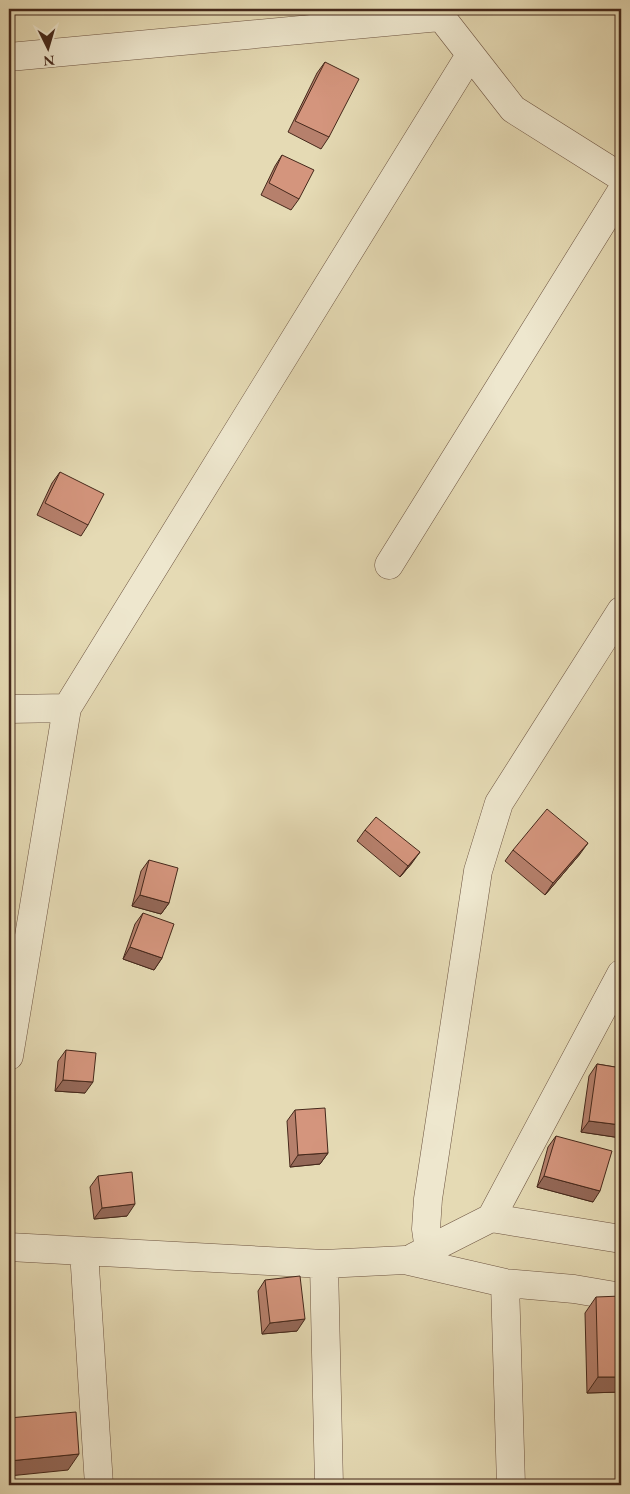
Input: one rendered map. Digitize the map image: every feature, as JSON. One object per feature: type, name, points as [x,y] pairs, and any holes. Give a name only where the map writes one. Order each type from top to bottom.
[{"type":"street","points":[[9,57],[437,13],[513,109],[621,177]]},
{"type":"street","points":[[9,1056],[67,708],[470,55]]},
{"type":"street","points":[[389,565],[621,192]]},
{"type":"street","points":[[417,1255],[426,1229],[428,1198],[478,871],[499,803],[621,611]]},
{"type":"street","points":[[9,709],[67,708]]},
{"type":"street","points":[[9,1247],[324,1264],[417,1255],[491,1218],[621,974]]},
{"type":"street","points":[[491,1218],[621,1239]]},
{"type":"street","points":[[84,1250],[99,1485]]},
{"type":"street","points":[[417,1255],[505,1283],[574,1289],[621,1297]]},
{"type":"street","points":[[324,1264],[329,1485]]},
{"type":"street","points":[[505,1283],[511,1485]]},
{"type":"building","points":[[325,62],[359,79],[329,137],[295,121]]},
{"type":"building","points":[[282,155],[314,170],[299,199],[269,183]]},
{"type":"building","points":[[60,472],[104,494],[88,525],[45,503]]},
{"type":"building","points":[[547,809],[588,843],[553,883],[513,850]]},
{"type":"building","points":[[376,817],[420,852],[408,866],[365,830]]},
{"type":"building","points":[[149,860],[178,868],[169,903],[140,895]]},
{"type":"building","points":[[143,913],[174,924],[162,958],[130,947]]},
{"type":"building","points":[[66,1050],[96,1053],[93,1082],[63,1080]]},
{"type":"building","points":[[597,1064],[621,1068],[621,1125],[589,1121]]},
{"type":"building","points":[[325,1108],[328,1153],[298,1155],[295,1110]]},
{"type":"building","points":[[556,1136],[612,1151],[600,1191],[544,1176]]},
{"type":"building","points":[[132,1172],[135,1204],[102,1208],[98,1176]]},
{"type":"building","points":[[300,1276],[305,1319],[270,1323],[265,1280]]},
{"type":"building","points":[[621,1296],[621,1377],[598,1377],[596,1297]]},
{"type":"building","points":[[76,1412],[79,1454],[9,1461],[9,1418]]}]
